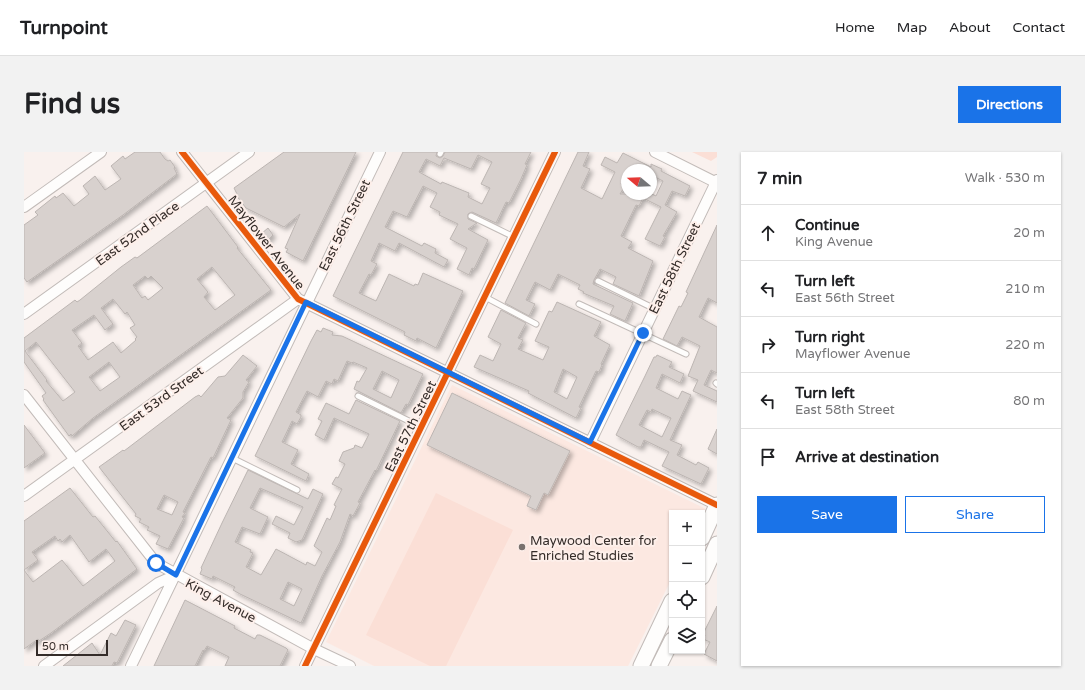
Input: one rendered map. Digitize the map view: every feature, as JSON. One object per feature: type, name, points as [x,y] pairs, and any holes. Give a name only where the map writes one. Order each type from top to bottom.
[{"type":"main road","points":[[705,531],[717,505]]},
{"type":"main road","points":[[705,570],[717,544]]},
{"type":"main road","points":[[641,666],[669,607]]},
{"type":"main road","points":[[660,666],[669,646]]},
{"type":"street","points":[[24,207],[101,152]]},
{"type":"street","name":"Mayflower Avenue","points":[[182,152],[302,301],[717,505]]},
{"type":"street","name":"East 52nd Place","points":[[24,314],[249,152]]},
{"type":"street","name":"East 56th Street","points":[[131,666],[232,458],[302,301],[380,152]]},
{"type":"street","points":[[655,152],[717,182]]},
{"type":"street","name":"East 57th Street","points":[[305,666],[485,297],[553,153]]},
{"type":"street","name":"East 58th Street","points":[[590,442],[717,182]]},
{"type":"street","name":"East 53rd Street","points":[[24,496],[302,301]]},
{"type":"street","name":"King Avenue","points":[[24,395],[156,563],[314,649],[350,666]]},
{"type":"street","points":[[44,666],[158,583],[176,575]]},
{"type":"lane","points":[[471,216],[514,237]]},
{"type":"lane","points":[[598,281],[655,309]]},
{"type":"lane","points":[[485,297],[536,324]]},
{"type":"lane","points":[[579,304],[686,354]]},
{"type":"lane","points":[[358,396],[422,427]]},
{"type":"lane","points":[[232,458],[297,490]]},
{"type":"shaded area","points":[[692,152],[717,152],[717,157],[711,161]]},
{"type":"shaded area","name":"Maywood Center for Enriched Studies","points":[[452,385],[706,509],[705,511],[669,510],[669,584],[628,666],[374,666],[326,642]]},
{"type":"shaded area","points":[[436,493],[513,530],[446,666],[430,666],[366,635]]},
{"type":"building","points":[[135,152],[160,152],[165,159],[168,161],[170,160],[175,167],[174,168],[177,174],[123,215],[27,282],[24,278],[24,225],[38,215],[35,212],[55,196],[56,198],[63,193],[74,206],[89,194],[83,186],[95,176],[105,190],[121,179],[111,166],[123,156],[125,159]]},
{"type":"building","points":[[284,152],[356,152],[303,261],[286,252],[288,249],[285,248],[300,214],[284,227],[246,208],[236,195],[237,194],[234,188]]},
{"type":"building","points":[[403,152],[437,152],[436,156],[440,158],[445,152],[531,152],[525,164],[527,165],[521,179],[509,203],[506,202],[496,223],[472,212],[468,214],[468,219],[477,223],[468,229],[488,240],[474,269],[472,268],[469,275],[457,269],[467,248],[450,239],[458,224],[439,215],[440,212],[430,207],[437,193],[423,186],[407,217],[393,211],[385,227],[422,246],[424,243],[436,249],[435,253],[448,260],[444,267],[399,243],[395,251],[379,243],[371,261],[377,264],[371,275],[369,274],[359,293],[376,301],[389,274],[414,286],[415,284],[418,285],[423,273],[463,291],[436,348],[417,338],[416,341],[404,335],[405,332],[333,296]],"holes":[[[478,155],[492,162],[481,184],[490,188],[482,204],[468,197],[469,193],[442,182],[441,184],[419,172],[426,159],[440,166],[444,158],[471,169]]]},
{"type":"building","points":[[578,152],[589,152],[583,166],[590,169],[581,188],[602,199],[615,172],[601,165],[605,157],[617,163],[623,153],[645,164],[621,164],[621,200],[642,200],[639,206],[636,205],[621,236],[632,242],[628,248],[653,261],[639,296],[613,284],[616,277],[600,269],[593,284],[633,303],[625,321],[610,314],[614,306],[583,293],[584,292],[578,289],[580,285],[558,274],[550,290],[535,282],[526,300],[535,304],[529,316],[505,303]]},
{"type":"building","points":[[657,167],[662,169],[661,171],[690,186],[685,196],[672,191],[665,205],[677,212],[663,236],[665,237],[660,246],[645,239],[661,207],[647,200],[657,200],[657,194],[663,181],[657,178]]},
{"type":"building","points":[[207,206],[238,247],[237,248],[271,290],[93,418],[72,436],[71,434],[69,436],[43,400],[44,399],[42,396],[46,393],[24,362],[24,338],[75,300],[77,302],[80,300],[135,257],[137,258]],"holes":[[[212,267],[235,295],[215,310],[204,297],[208,292],[197,279]],[[145,276],[148,279],[151,276],[163,288],[148,300],[145,296],[142,298],[133,285]],[[113,299],[125,314],[127,312],[135,325],[130,328],[137,337],[135,339],[136,340],[121,353],[113,342],[88,360],[78,346],[82,343],[72,330],[94,315],[105,330],[113,324],[101,308]],[[36,342],[75,392],[63,401],[46,381],[47,380],[25,351]],[[109,362],[120,377],[100,391],[89,377]]]},
{"type":"building","points":[[717,225],[717,303],[708,298],[699,317],[717,327],[717,373],[711,370],[704,385],[717,391],[717,402],[693,391],[698,380],[688,376],[700,346],[682,337],[677,346],[663,339],[679,306],[681,307],[688,293],[686,292]]},
{"type":"building","points":[[268,228],[273,235],[267,241],[261,234]]},
{"type":"building","points":[[557,302],[601,322],[594,336],[610,345],[599,372],[596,371],[579,407],[581,408],[576,418],[528,393],[529,391],[474,367],[480,355],[493,361],[501,344],[488,337],[501,310],[526,323],[518,338],[523,340],[518,349],[543,360],[549,347],[535,341],[549,311],[552,312]],"holes":[[[563,369],[577,377],[567,399],[554,392]]]},
{"type":"building","points":[[323,328],[333,332],[332,335],[342,336],[423,374],[408,405],[406,404],[401,413],[354,389],[357,381],[359,382],[367,368],[353,362],[347,361],[338,381],[334,379],[332,384],[326,381],[318,397],[307,391],[296,412],[301,415],[301,417],[297,424],[292,421],[282,442],[298,450],[291,464],[309,474],[306,481],[255,456],[311,341],[317,330],[321,332]],"holes":[[[382,371],[399,380],[391,398],[373,389]]]},
{"type":"building","points":[[243,355],[257,366],[246,380],[249,382],[243,392],[243,398],[227,418],[231,420],[213,458],[211,457],[183,512],[185,513],[182,517],[184,518],[168,549],[156,544],[160,536],[147,530],[149,527],[139,522],[141,519],[135,516],[136,514],[99,467],[123,450],[124,451],[195,397],[199,395],[201,397],[218,377],[225,376]],"holes":[[[164,495],[178,502],[172,515],[157,509]]]},
{"type":"building","points":[[657,355],[672,362],[669,367],[684,374],[680,383],[662,374],[656,388],[678,399],[682,391],[691,395],[670,440],[682,445],[677,455],[696,465],[698,462],[709,468],[701,484],[662,466],[669,452],[644,440],[641,447],[638,447],[616,435],[654,357]],"holes":[[[652,409],[671,418],[662,437],[639,425],[647,410],[651,412]]]},
{"type":"building","points":[[452,393],[570,451],[548,495],[544,493],[536,510],[527,506],[531,496],[427,445]]},
{"type":"building","points":[[356,400],[400,421],[376,471],[375,470],[358,502],[360,503],[353,516],[350,514],[340,542],[322,576],[301,623],[240,594],[233,590],[235,587],[213,576],[212,579],[200,574],[201,568],[248,470],[308,499],[313,489],[323,494],[302,540],[296,542],[288,538],[290,533],[272,524],[276,516],[294,525],[303,507],[260,488],[250,508],[268,517],[260,534],[242,527],[235,542],[251,550],[250,552],[253,553],[246,567],[261,575],[276,549],[306,565],[307,562],[315,566],[322,552],[314,546],[327,518],[330,520],[336,506],[334,505],[342,489],[332,484],[336,477],[338,478],[345,464],[339,461],[343,452],[354,448],[355,445],[362,448],[369,434],[334,418],[324,440],[315,435],[322,421],[318,419],[326,403],[349,414]],"holes":[[[288,582],[302,589],[294,606],[280,599]]]},
{"type":"building","points":[[24,425],[45,453],[24,468]]},
{"type":"building","points":[[717,429],[717,454],[708,449]]},
{"type":"building","points":[[70,488],[93,517],[95,516],[116,542],[117,541],[137,569],[51,633],[39,641],[38,639],[24,649],[24,570],[24,521]],"holes":[[[70,535],[89,562],[106,549],[115,561],[83,586],[62,560],[33,582],[24,570],[38,560],[32,552],[55,536],[58,541],[60,539],[62,542]]]},
{"type":"building","points":[[185,600],[235,626],[234,628],[255,639],[257,635],[260,635],[286,648],[288,650],[280,666],[225,666],[229,657],[207,646],[204,651],[203,650],[195,666],[154,666]]},
{"type":"building","points":[[717,606],[717,661],[704,654],[710,642],[705,640],[705,630]]},
{"type":"building","points":[[125,620],[136,625],[117,663],[114,662],[112,666],[63,666],[92,643],[100,655],[111,633],[116,636]]},
{"type":"cycle path","points":[[182,152],[298,299],[717,505]]},
{"type":"cycle path","points":[[305,666],[555,152]]},
{"type":"place","name":"Maywood Center for Enriched Studies","points":[[522,547]]},
{"type":"route","points":[[156,563],[176,575],[306,302],[590,442],[643,333]]}]
